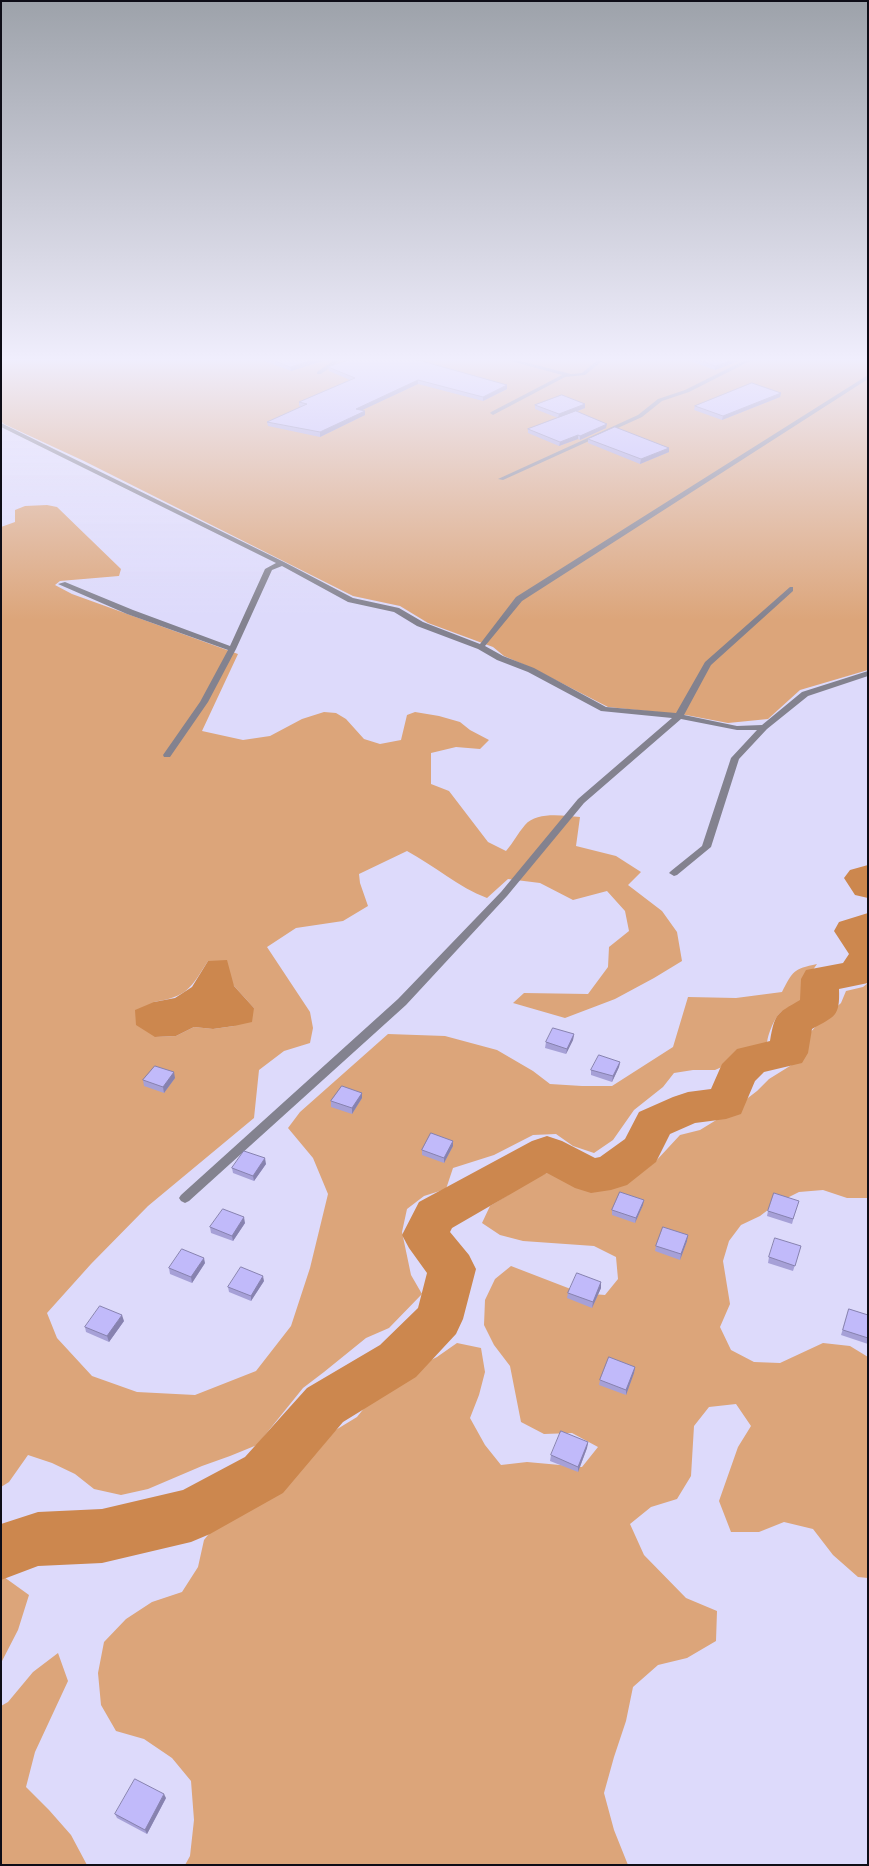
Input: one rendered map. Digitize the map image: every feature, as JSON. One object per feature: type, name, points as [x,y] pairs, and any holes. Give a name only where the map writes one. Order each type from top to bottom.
[{"type":"lane","points":[[42,445],[282,563],[351,600],[396,610],[420,624],[481,647],[500,658],[531,670],[604,709],[678,716],[737,728],[764,727]]},
{"type":"lane","points":[[501,479],[576,445]]},
{"type":"lane","points":[[481,647],[519,599],[761,445]]},
{"type":"lane","points":[[167,755],[204,702],[232,649],[269,569],[282,563]]},
{"type":"lane","points":[[62,584],[130,612],[232,649]]},
{"type":"lane","points":[[185,1198],[402,1002],[504,894],[581,801],[678,716],[708,664],[790,589]]},
{"type":"lane","points":[[674,873],[706,847],[735,758],[764,727],[805,694],[868,673]]},
{"type":"shaded area","points":[[50,445],[868,445],[868,670],[800,690],[768,719],[728,723],[686,715],[608,707],[534,669],[504,656],[493,647],[428,623],[400,606],[353,596]]},
{"type":"shaded area","points":[[47,505],[57,507],[121,569],[119,576],[60,581],[55,585],[72,594],[238,654],[202,731],[243,740],[270,736],[302,719],[324,712],[336,713],[346,719],[364,739],[380,744],[401,740],[407,715],[415,712],[439,716],[460,722],[470,730],[489,740],[480,749],[456,747],[431,753],[431,784],[449,791],[488,842],[506,851],[525,825],[536,818],[551,815],[580,817],[576,846],[616,856],[641,872],[628,885],[662,911],[677,932],[682,961],[615,999],[565,1018],[513,1003],[524,993],[588,994],[608,967],[609,947],[629,931],[625,911],[607,891],[573,900],[540,883],[508,879],[487,898],[466,888],[407,851],[359,874],[360,883],[368,906],[343,921],[296,928],[267,947],[310,1012],[313,1028],[310,1043],[284,1051],[259,1070],[254,1118],[148,1206],[91,1264],[47,1313],[57,1338],[92,1376],[137,1392],[195,1395],[256,1371],[291,1326],[310,1268],[328,1194],[313,1158],[288,1128],[300,1112],[388,1034],[445,1036],[497,1050],[533,1071],[550,1084],[612,1086],[673,1047],[688,997],[736,998],[782,992],[789,979],[795,972],[817,964],[808,977],[805,1002],[784,1010],[778,1015],[769,1034],[767,1047],[715,1070],[693,1070],[674,1073],[663,1087],[634,1110],[613,1140],[594,1153],[573,1146],[556,1134],[533,1135],[494,1155],[453,1168],[446,1189],[424,1196],[407,1209],[402,1232],[411,1275],[422,1294],[389,1328],[366,1338],[303,1388],[257,1445],[148,1489],[121,1495],[94,1489],[75,1474],[52,1463],[28,1455],[9,1482],[1,1487],[1,527],[15,522],[15,510],[25,506]],"holes":[[[208,961],[254,1008],[234,1026],[213,1029],[194,1027],[176,1036],[155,1037],[154,1002],[174,997],[187,990]]]},
{"type":"shaded area","points":[[227,960],[234,986],[254,1008],[252,1022],[213,1029],[194,1027],[176,1036],[155,1037],[136,1025],[135,1010],[154,1002],[175,998],[192,987],[208,961]]},
{"type":"shaded area","points":[[868,983],[868,1198],[847,1198],[823,1190],[799,1192],[777,1203],[760,1216],[741,1225],[729,1241],[723,1261],[730,1304],[720,1327],[731,1350],[754,1362],[780,1363],[823,1343],[850,1346],[868,1357],[868,1578],[858,1577],[833,1555],[813,1529],[784,1522],[759,1532],[731,1532],[719,1501],[738,1447],[751,1426],[736,1404],[709,1407],[694,1426],[691,1476],[677,1499],[651,1507],[630,1524],[644,1555],[686,1598],[717,1611],[716,1641],[687,1658],[658,1665],[633,1687],[626,1721],[604,1793],[614,1830],[628,1865],[185,1865],[190,1856],[194,1820],[191,1781],[172,1758],[144,1739],[116,1731],[101,1705],[98,1673],[104,1642],[126,1619],[152,1602],[182,1592],[198,1567],[204,1540],[223,1516],[248,1502],[317,1452],[334,1431],[357,1417],[390,1376],[413,1369],[437,1357],[457,1343],[481,1348],[485,1372],[479,1395],[470,1418],[485,1445],[501,1465],[527,1462],[582,1467],[598,1447],[572,1433],[544,1434],[521,1422],[510,1366],[494,1345],[484,1325],[485,1300],[495,1279],[511,1266],[581,1293],[605,1295],[618,1279],[616,1257],[594,1246],[523,1241],[500,1235],[482,1223],[490,1206],[508,1195],[523,1182],[555,1170],[574,1182],[597,1183],[641,1173],[655,1162],[680,1135],[700,1130],[731,1111],[757,1091],[769,1079],[798,1061],[808,1035],[841,1003],[846,991],[863,987]]},
{"type":"shaded area","points":[[4,1577],[29,1595],[18,1630],[1,1663],[1,1578]]},
{"type":"shaded area","points":[[58,1653],[68,1681],[35,1752],[26,1787],[71,1835],[87,1865],[1,1865],[1,1706],[8,1702],[33,1672]]},
{"type":"building","points":[[604,445],[661,445],[669,448],[641,459]]},
{"type":"building","points":[[553,1028],[574,1034],[567,1049],[546,1042]]},
{"type":"building","points":[[599,1055],[620,1062],[613,1076],[591,1070]]},
{"type":"building","points":[[155,1066],[174,1072],[163,1087],[143,1080]]},
{"type":"building","points":[[342,1086],[362,1093],[352,1108],[331,1101]]},
{"type":"building","points":[[431,1133],[453,1141],[444,1158],[422,1150]]},
{"type":"building","points":[[244,1151],[265,1158],[253,1176],[232,1168]]},
{"type":"building","points":[[620,1192],[644,1200],[636,1218],[612,1210]]},
{"type":"building","points":[[774,1193],[799,1201],[793,1219],[768,1211]]},
{"type":"building","points":[[223,1209],[244,1217],[232,1236],[210,1227]]},
{"type":"building","points":[[663,1227],[688,1235],[681,1254],[656,1246]]},
{"type":"building","points":[[775,1238],[801,1246],[795,1266],[769,1257]]},
{"type":"building","points":[[182,1249],[204,1258],[191,1277],[169,1268]]},
{"type":"building","points":[[241,1267],[263,1276],[251,1296],[228,1287]]},
{"type":"building","points":[[577,1273],[601,1282],[593,1302],[568,1293]]},
{"type":"building","points":[[100,1306],[122,1315],[107,1336],[85,1327]]},
{"type":"building","points":[[849,1309],[868,1315],[868,1338],[843,1330]]},
{"type":"building","points":[[609,1357],[635,1367],[626,1390],[600,1380]]},
{"type":"building","points":[[561,1431],[588,1442],[578,1467],[551,1455]]},
{"type":"building","points":[[135,1779],[164,1794],[145,1830],[115,1814]]},
{"type":"waterway","points":[[868,876],[862,878],[868,887]]},
{"type":"waterway","points":[[1,1552],[38,1539],[102,1536],[191,1515],[264,1475],[325,1405],[398,1361],[439,1319],[452,1269],[425,1235],[435,1215],[547,1153],[591,1176],[611,1173],[641,1150],[654,1123],[688,1108],[726,1103],[737,1075],[751,1059],[788,1053],[793,1022],[820,1007],[820,979],[855,974],[868,954],[852,931],[868,925]]}]
